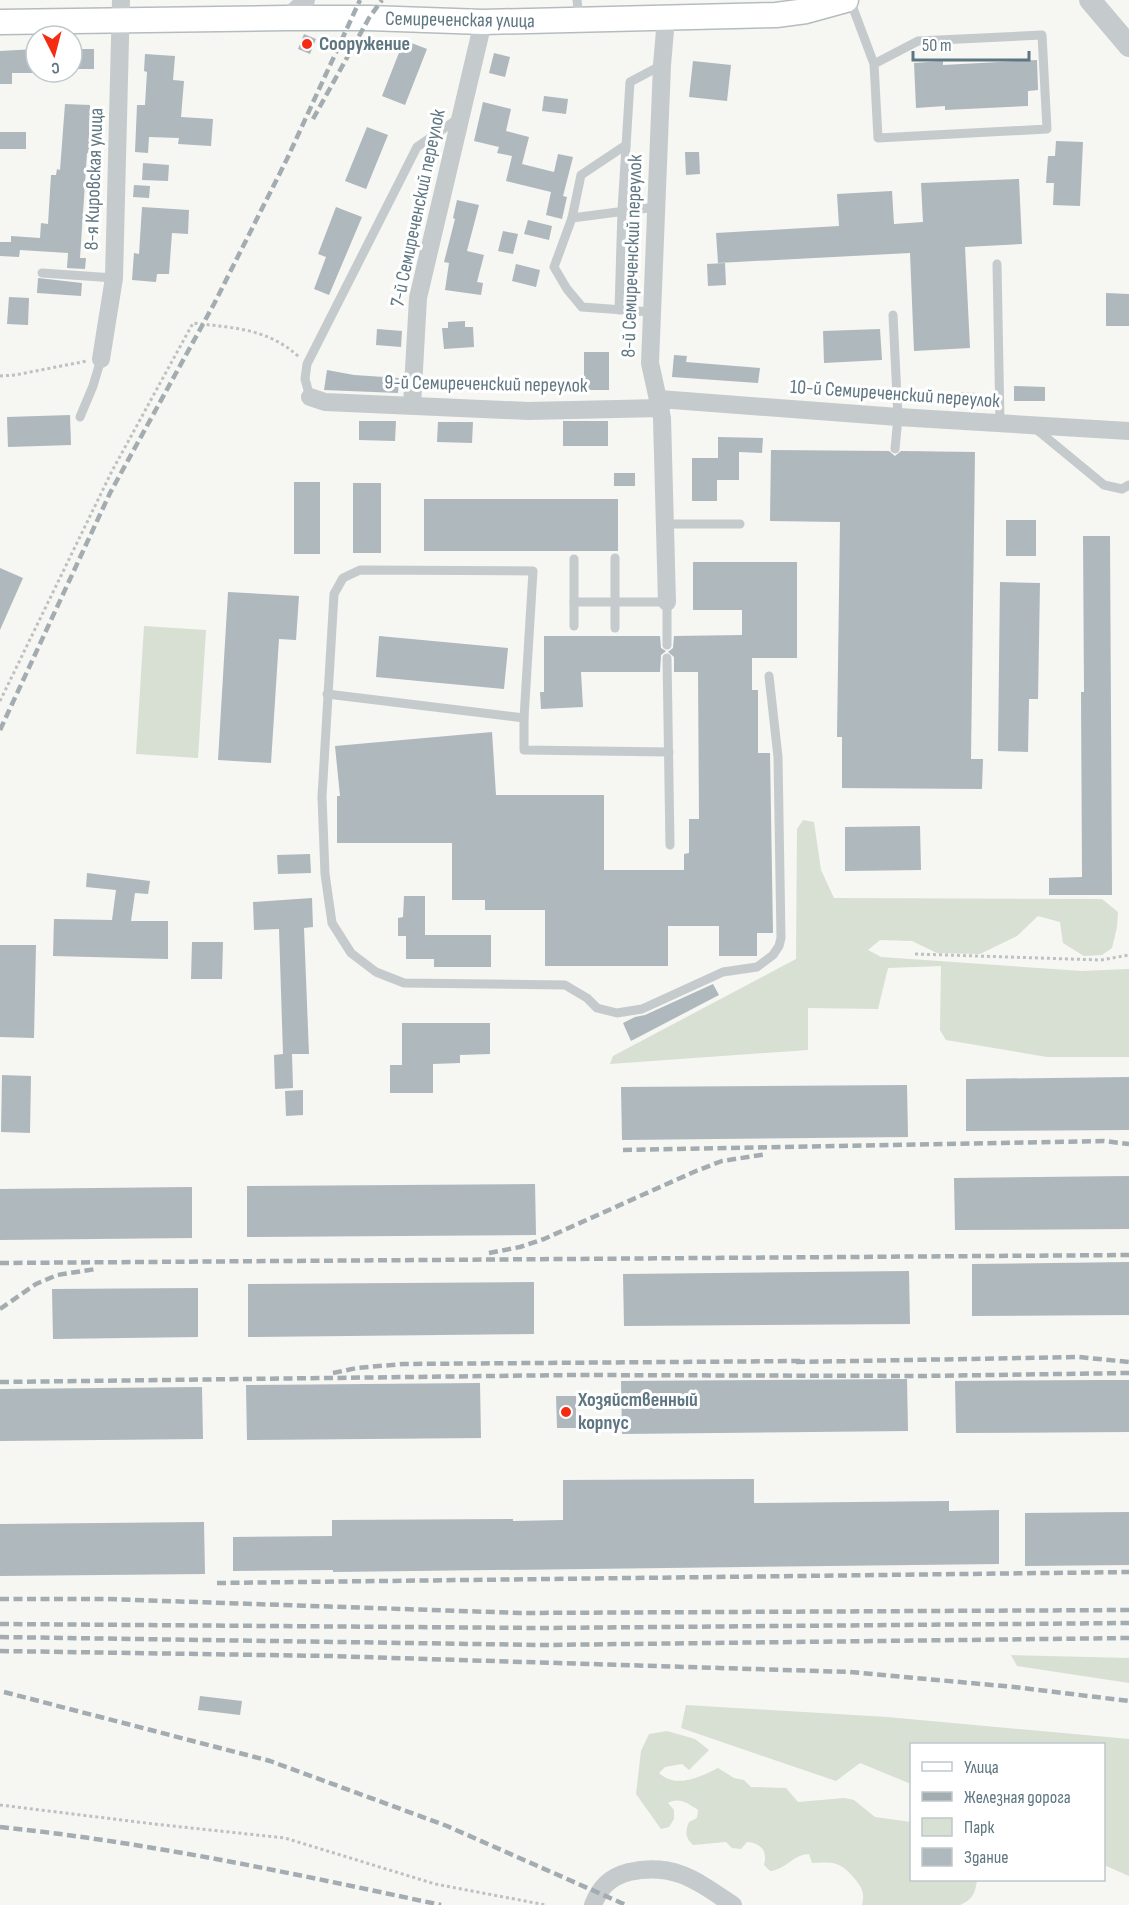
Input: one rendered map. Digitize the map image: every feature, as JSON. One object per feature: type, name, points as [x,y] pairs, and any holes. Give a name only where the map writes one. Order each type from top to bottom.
[{"type":"main road","name":"Семиреченская улица","points":[[0,21],[121,10],[287,18],[483,22],[578,10],[666,19],[700,13],[806,11],[848,0]]},
{"type":"street","points":[[287,18],[306,0]]},
{"type":"street","points":[[1090,0],[1129,46]]},
{"type":"street","name":"8-я Кировская улица","points":[[101,359],[114,278],[121,10]]},
{"type":"street","name":"8-й Семиреченский переулок","points":[[666,19],[662,65],[650,363],[652,379],[660,404],[667,602]]},
{"type":"street","name":"7-й Семиреченский переулок","points":[[412,405],[418,298],[483,22]]},
{"type":"street","name":"9-й Семиреченский переулок","points":[[310,397],[325,402],[528,411],[660,404]]},
{"type":"street","name":"10-й Семиреченский переулок","points":[[660,404],[1000,423],[1128,433]]},
{"type":"street","points":[[593,1905],[607,1881],[619,1875],[644,1869],[666,1869],[683,1874],[733,1905]]},
{"type":"lane","points":[[848,0],[874,64],[878,138],[1047,129],[1042,35],[918,41],[874,64]]},
{"type":"lane","points":[[619,310],[622,210],[630,82],[662,65]]},
{"type":"lane","points":[[310,397],[305,379],[307,364],[417,147],[461,116]]},
{"type":"lane","points":[[626,145],[581,175],[573,218],[554,267],[567,289],[582,307],[651,312]]},
{"type":"lane","points":[[573,218],[656,207]]},
{"type":"lane","points":[[997,264],[1000,423]]},
{"type":"lane","points":[[42,273],[114,278]]},
{"type":"lane","points":[[893,315],[898,417],[895,449]]},
{"type":"lane","points":[[80,417],[101,359]]},
{"type":"lane","points":[[1031,425],[1104,485],[1122,489],[1129,485]]},
{"type":"lane","points":[[666,524],[740,524]]},
{"type":"lane","points":[[615,558],[615,627]]},
{"type":"lane","points":[[574,559],[574,626]]},
{"type":"lane","points":[[669,752],[524,750],[533,571],[360,570],[344,578],[334,594],[322,797],[325,874],[332,923],[351,953],[376,972],[404,983],[565,985],[587,998],[597,1008],[617,1013],[642,1009],[723,972],[757,967],[773,955],[781,938],[778,757],[769,676]]},
{"type":"lane","points":[[574,602],[667,602],[667,645]]},
{"type":"lane","points":[[667,658],[670,845]]},
{"type":"lane","points":[[327,694],[524,718]]},
{"type":"path","points":[[0,701],[112,471],[193,323],[267,335],[290,349],[307,364]]},
{"type":"path","points":[[0,376],[101,359]]},
{"type":"path","points":[[915,954],[1101,960],[1129,956]]},
{"type":"path","points":[[0,1805],[285,1838],[435,1884],[546,1905]]},
{"type":"green space","points":[[144,626],[206,630],[198,758],[136,754]]},
{"type":"green space","points":[[803,820],[814,822],[821,870],[834,898],[1102,899],[1118,912],[1112,948],[1102,955],[1084,956],[1063,943],[1060,922],[1038,916],[1017,936],[980,954],[937,953],[912,941],[880,940],[868,950],[881,957],[1082,971],[1129,969],[1129,1057],[1047,1057],[946,1040],[940,1030],[941,966],[888,968],[878,1009],[808,1008],[808,1050],[610,1064],[613,1056],[796,959],[797,829]]},
{"type":"green space","points":[[1011,1655],[1129,1658],[1129,1683],[1017,1666]]},
{"type":"green space","points":[[686,1705],[887,1717],[1129,1739],[1129,1876],[1105,1865],[1105,1743],[910,1743],[910,1784],[860,1763],[836,1781],[681,1728]]},
{"type":"green space","points":[[667,1731],[695,1739],[709,1750],[689,1770],[682,1764],[665,1767],[659,1773],[666,1778],[688,1780],[718,1768],[734,1778],[744,1780],[751,1787],[786,1788],[798,1802],[844,1798],[854,1800],[875,1817],[910,1822],[910,1881],[977,1881],[973,1895],[960,1905],[862,1905],[862,1891],[850,1873],[836,1864],[812,1863],[809,1854],[770,1871],[764,1865],[764,1852],[756,1844],[747,1842],[741,1849],[732,1848],[726,1842],[693,1845],[686,1832],[689,1822],[697,1818],[698,1810],[683,1802],[668,1803],[674,1810],[674,1819],[669,1827],[661,1829],[636,1794],[641,1751],[649,1734]]},
{"type":"building","name":"Сооружение","points":[[304,34],[316,39],[310,54],[298,49]]},
{"type":"building","points":[[404,40],[427,49],[405,105],[382,96]]},
{"type":"building","points":[[84,49],[94,49],[94,69],[84,69]]},
{"type":"building","points":[[24,50],[24,73],[12,73],[12,84],[0,84],[0,51]]},
{"type":"building","points":[[494,53],[510,57],[505,77],[489,73]]},
{"type":"building","points":[[145,54],[175,56],[173,80],[184,81],[181,117],[213,119],[211,146],[178,144],[179,138],[149,137],[148,153],[135,152],[137,105],[145,105],[147,72],[144,71]]},
{"type":"building","points":[[1037,60],[1038,90],[1028,91],[1028,106],[945,110],[945,106],[916,108],[914,63],[943,61],[943,65]]},
{"type":"building","points":[[693,61],[731,65],[727,101],[689,97]]},
{"type":"building","points":[[544,96],[568,99],[566,114],[542,111]]},
{"type":"building","points":[[483,102],[511,109],[506,131],[529,137],[522,164],[554,172],[558,154],[573,157],[563,196],[567,197],[562,219],[546,215],[551,192],[506,181],[512,156],[497,153],[499,147],[474,141]]},
{"type":"building","points":[[65,104],[90,105],[90,154],[87,153],[80,258],[86,258],[85,269],[67,268],[68,253],[20,250],[19,257],[0,256],[0,242],[11,242],[11,236],[40,238],[41,223],[48,224],[51,175],[56,175],[57,169],[60,170]]},
{"type":"building","points":[[367,127],[388,135],[366,189],[345,181]]},
{"type":"building","points":[[0,132],[26,132],[26,149],[0,149]]},
{"type":"building","points":[[1056,141],[1083,142],[1080,206],[1053,205],[1054,183],[1046,183],[1048,156],[1055,156]]},
{"type":"building","points":[[685,152],[699,152],[700,174],[686,175]]},
{"type":"building","points":[[143,163],[169,165],[168,181],[142,180]]},
{"type":"building","points":[[1019,179],[1022,244],[965,247],[970,348],[914,351],[910,253],[718,263],[716,233],[839,226],[837,194],[892,191],[894,224],[923,222],[921,183]]},
{"type":"building","points":[[134,185],[150,186],[149,198],[133,197]]},
{"type":"building","points":[[457,200],[479,205],[467,251],[484,255],[477,282],[483,283],[481,295],[445,290],[449,263],[444,262],[455,219],[453,218]]},
{"type":"building","points":[[142,207],[189,210],[188,234],[172,233],[169,274],[157,274],[156,282],[132,280],[134,253],[139,254]]},
{"type":"building","points":[[336,207],[362,217],[329,295],[314,289],[326,257],[318,254]]},
{"type":"building","points":[[528,220],[552,226],[549,240],[524,234]]},
{"type":"building","points":[[503,231],[518,234],[513,254],[498,251]]},
{"type":"building","points":[[725,263],[726,285],[708,286],[707,264]]},
{"type":"building","points":[[516,264],[540,270],[536,287],[512,281]]},
{"type":"building","points":[[38,278],[82,283],[81,296],[37,293]]},
{"type":"building","points":[[1106,293],[1129,294],[1129,326],[1106,326]]},
{"type":"building","points":[[9,297],[29,298],[28,325],[7,324]]},
{"type":"building","points":[[465,321],[465,327],[473,327],[474,347],[444,349],[442,328],[448,328],[448,322]]},
{"type":"building","points":[[377,329],[402,331],[401,347],[376,345]]},
{"type":"building","points":[[880,329],[882,360],[824,363],[823,331]]},
{"type":"building","points":[[584,352],[609,352],[609,390],[584,390]]},
{"type":"building","points":[[674,355],[687,356],[686,362],[760,368],[758,383],[672,377]]},
{"type":"building","points":[[327,370],[354,375],[399,378],[398,393],[324,390]]},
{"type":"building","points":[[1014,386],[1045,387],[1045,401],[1014,401]]},
{"type":"building","points":[[947,392],[977,393],[976,406],[947,405]]},
{"type":"building","points":[[70,415],[71,445],[8,447],[7,417]]},
{"type":"building","points":[[359,421],[396,421],[395,441],[359,440]]},
{"type":"building","points":[[563,421],[608,421],[608,446],[563,446]]},
{"type":"building","points":[[438,422],[473,422],[472,443],[437,442]]},
{"type":"building","points":[[718,437],[763,438],[762,453],[739,452],[739,480],[717,480],[717,501],[692,501],[692,458],[718,458]]},
{"type":"building","points":[[771,450],[889,451],[895,456],[901,451],[975,452],[971,759],[983,759],[982,789],[842,788],[842,737],[837,737],[840,522],[770,521]]},
{"type":"building","points":[[614,473],[635,473],[635,486],[614,486]]},
{"type":"building","points":[[294,482],[320,482],[320,554],[294,554]]},
{"type":"building","points":[[353,483],[381,483],[381,553],[353,553]]},
{"type":"building","points":[[424,499],[618,499],[618,551],[424,551]]},
{"type":"building","points":[[1006,520],[1036,520],[1036,556],[1006,556]]},
{"type":"building","points":[[1083,536],[1110,536],[1112,895],[1049,895],[1049,878],[1082,877]]},
{"type":"building","points":[[693,562],[797,562],[797,658],[752,658],[752,690],[758,690],[758,753],[770,753],[773,933],[757,933],[757,956],[719,956],[719,926],[668,926],[668,966],[545,966],[545,910],[485,910],[485,900],[452,900],[452,843],[337,843],[337,796],[340,796],[335,746],[492,732],[496,795],[604,795],[604,870],[684,870],[684,854],[689,853],[689,819],[699,819],[698,672],[674,672],[674,657],[668,652],[673,648],[674,636],[742,635],[742,610],[693,610]]},
{"type":"building","points":[[0,568],[23,578],[0,630]]},
{"type":"building","points":[[1000,582],[1040,583],[1038,699],[1029,699],[1028,752],[998,751]]},
{"type":"building","points":[[228,592],[299,596],[296,640],[279,639],[271,763],[218,760]]},
{"type":"building","points":[[379,636],[508,648],[504,689],[376,677]]},
{"type":"building","points":[[544,636],[660,636],[661,648],[666,651],[661,655],[660,672],[581,672],[583,707],[541,709],[540,692],[544,692]]},
{"type":"building","points":[[920,826],[921,870],[845,871],[845,827]]},
{"type":"building","points":[[310,854],[311,873],[278,874],[277,855]]},
{"type":"building","points":[[87,873],[150,881],[148,894],[135,893],[131,921],[168,921],[168,959],[53,956],[54,919],[112,920],[116,890],[86,887]]},
{"type":"building","points":[[404,896],[425,896],[425,935],[491,935],[491,967],[434,967],[434,959],[406,959],[406,936],[398,936],[398,918],[403,917]]},
{"type":"building","points":[[312,898],[313,927],[304,928],[309,1054],[292,1054],[293,1088],[275,1089],[274,1055],[283,1054],[279,929],[254,930],[253,902]]},
{"type":"building","points":[[192,942],[223,942],[222,979],[191,979]]},
{"type":"building","points":[[0,945],[36,945],[34,1038],[0,1037]]},
{"type":"building","points":[[713,984],[719,995],[631,1041],[623,1023]]},
{"type":"building","points":[[402,1023],[490,1023],[490,1054],[460,1055],[460,1063],[433,1064],[433,1093],[390,1093],[390,1065],[402,1065]]},
{"type":"building","points":[[2,1075],[31,1076],[30,1133],[1,1132]]},
{"type":"building","points":[[1129,1077],[1129,1130],[966,1131],[966,1079]]},
{"type":"building","points":[[907,1085],[908,1137],[622,1140],[621,1087]]},
{"type":"building","points":[[303,1090],[303,1115],[286,1116],[285,1091]]},
{"type":"building","points":[[1129,1176],[1129,1229],[955,1230],[954,1178]]},
{"type":"building","points":[[535,1184],[536,1235],[247,1237],[247,1186]]},
{"type":"building","points":[[192,1187],[192,1238],[0,1240],[0,1189]]},
{"type":"building","points":[[1129,1262],[1129,1315],[972,1316],[972,1264]]},
{"type":"building","points":[[909,1271],[910,1324],[624,1326],[623,1274]]},
{"type":"building","points":[[534,1282],[534,1334],[248,1337],[248,1284]]},
{"type":"building","points":[[198,1288],[198,1337],[53,1339],[52,1289]]},
{"type":"building","points":[[907,1379],[908,1431],[622,1434],[621,1381]]},
{"type":"building","points":[[1129,1380],[1129,1432],[956,1433],[955,1381]]},
{"type":"building","points":[[480,1383],[481,1438],[247,1440],[246,1385]]},
{"type":"building","points":[[202,1387],[203,1439],[0,1441],[0,1389]]},
{"type":"building","name":"Хозяйственный корпус","points":[[556,1396],[576,1396],[576,1428],[557,1428]]},
{"type":"building","points":[[754,1479],[754,1503],[949,1501],[949,1511],[999,1510],[999,1564],[333,1572],[333,1570],[233,1571],[233,1537],[332,1536],[332,1520],[563,1520],[563,1480]]},
{"type":"building","points":[[1129,1512],[1129,1565],[1025,1566],[1025,1513]]},
{"type":"building","points":[[204,1522],[205,1574],[0,1576],[0,1524]]},
{"type":"building","points":[[200,1696],[242,1701],[240,1715],[198,1710]]},
{"type":"railway","points":[[0,730],[110,493],[214,304],[287,159],[360,0]]},
{"type":"railway","points":[[313,119],[369,18],[382,0]]},
{"type":"railway","points":[[623,1150],[1104,1141],[1129,1144]]},
{"type":"railway","points":[[489,1253],[520,1247],[544,1239],[722,1161],[767,1154]]},
{"type":"railway","points":[[0,1263],[1129,1255]]},
{"type":"railway","points":[[0,1309],[36,1284],[57,1275],[96,1269]]},
{"type":"railway","points":[[796,1362],[1079,1357],[1129,1362]]},
{"type":"railway","points":[[333,1373],[357,1368],[403,1364],[803,1361]]},
{"type":"railway","points":[[0,1382],[573,1375],[921,1376],[1129,1373]]},
{"type":"railway","points":[[217,1583],[1129,1572]]},
{"type":"railway","points":[[0,1599],[106,1599],[521,1613],[1129,1610]]},
{"type":"railway","points":[[0,1624],[543,1628],[1129,1623]]},
{"type":"railway","points":[[0,1637],[543,1645],[1129,1638]]},
{"type":"railway","points":[[0,1651],[330,1656],[850,1672],[1014,1687],[1129,1701]]},
{"type":"railway","points":[[4,1692],[270,1761],[447,1826],[626,1905]]},
{"type":"railway","points":[[0,1827],[166,1850],[441,1905]]},
{"type":"place","name":"Сооружение","points":[[307,44]]},
{"type":"place","name":"Хозяйственный корпус","points":[[566,1412]]}]
